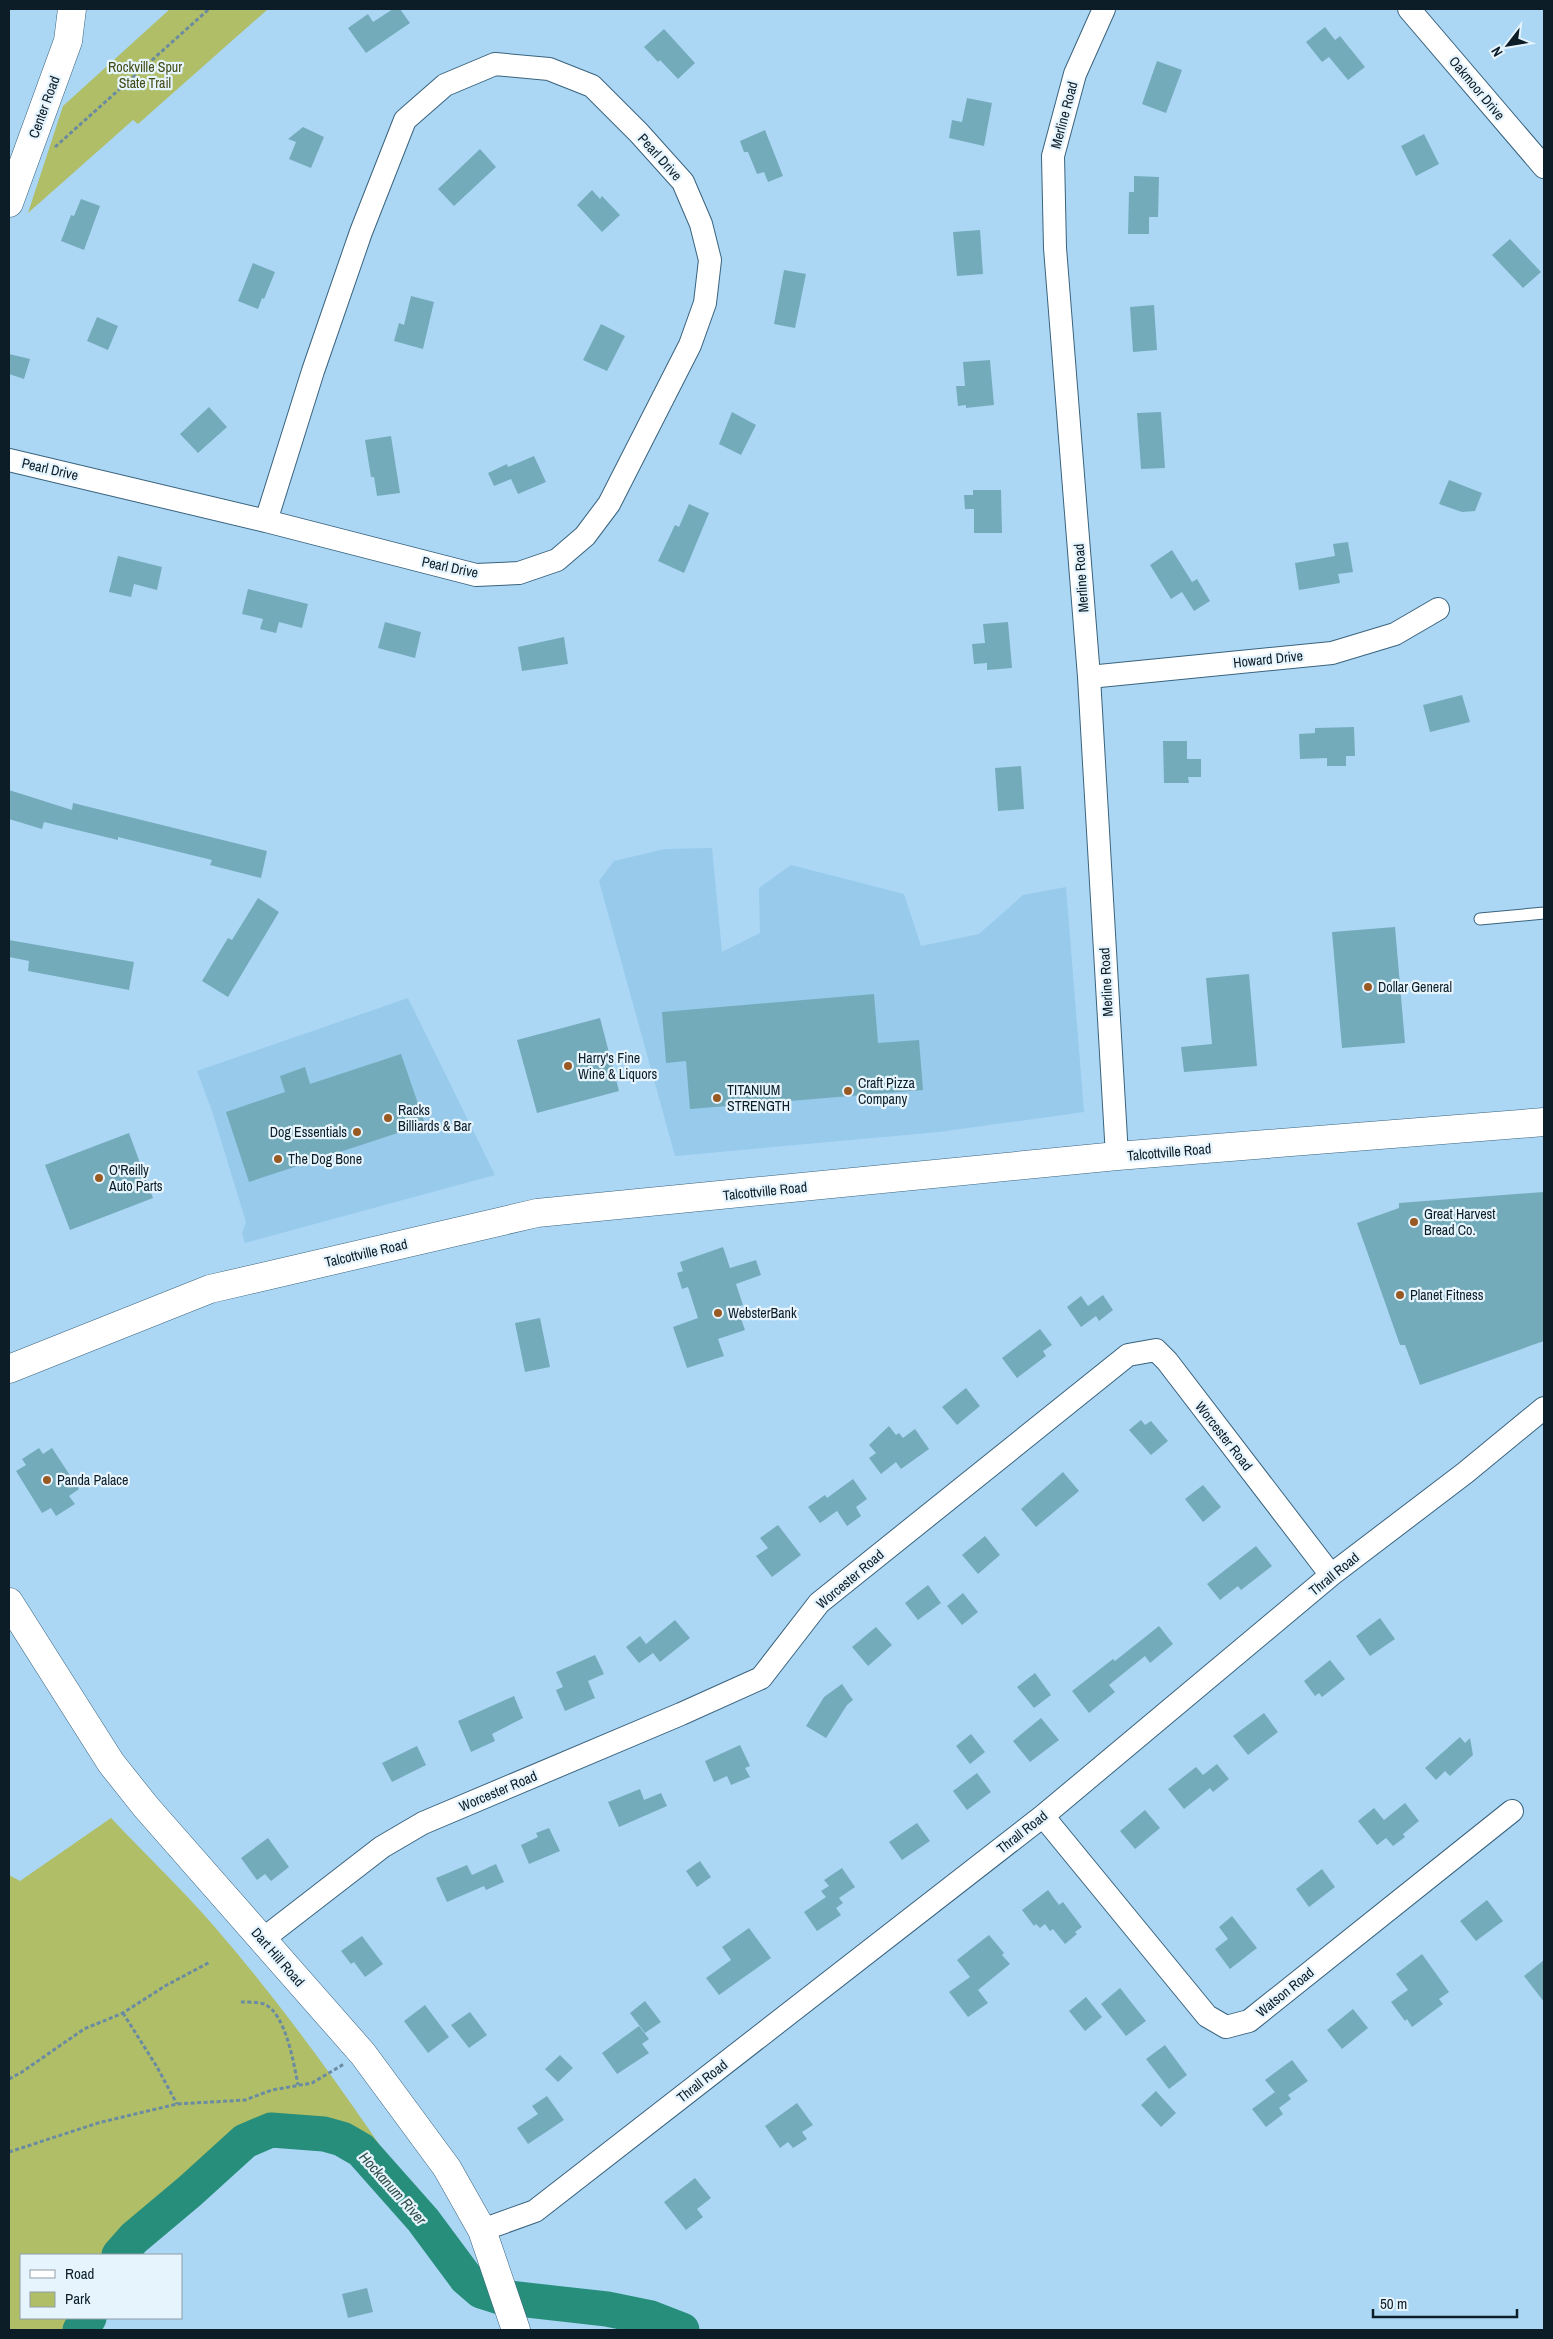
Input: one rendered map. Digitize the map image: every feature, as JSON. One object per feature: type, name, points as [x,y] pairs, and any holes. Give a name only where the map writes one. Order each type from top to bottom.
[{"type":"main road","name":"Center Road","points":[[9,204],[68,41],[72,9]]},
{"type":"main road","name":"Talcottville Road","points":[[9,1369],[210,1289],[537,1213],[1117,1156],[1544,1122]]},
{"type":"main road","name":"Dart Hill Road","points":[[9,1602],[111,1763],[146,1807],[362,2054],[448,2168],[482,2230],[513,2322]]},
{"type":"street","name":"Merline Road","points":[[1104,9],[1075,74],[1053,156],[1055,248],[1089,677],[1117,1156]]},
{"type":"street","name":"Oakmoor Drive","points":[[1409,9],[1544,167]]},
{"type":"street","name":"Pearl Drive","points":[[9,460],[266,521],[476,575],[519,573],[557,560],[585,536],[609,504],[690,345],[705,303],[710,260],[701,224],[683,182],[639,133],[592,86],[549,69],[495,64],[445,85],[404,120],[361,232],[313,371],[266,521]]},
{"type":"street","name":"Howard Drive","points":[[1089,677],[1332,653],[1395,634],[1438,608]]},
{"type":"street","name":"Worcester Road","points":[[263,1940],[382,1847],[423,1823],[761,1678],[819,1603],[1128,1355],[1156,1350],[1167,1361],[1332,1575]]},
{"type":"street","name":"Thrall Road","points":[[482,2230],[535,2211],[1044,1816],[1332,1575],[1466,1473],[1544,1408]]},
{"type":"street","name":"Watson Road","points":[[1044,1816],[1207,2016],[1226,2028],[1249,2021],[1512,1811]]},
{"type":"lane","points":[[1480,919],[1544,913]]},
{"type":"path","points":[[54,148],[209,9]]},
{"type":"path","points":[[9,2079],[84,2029],[123,2013],[165,1986],[210,1962]]},
{"type":"path","points":[[241,2002],[265,2004],[276,2015],[290,2047],[298,2085]]},
{"type":"path","points":[[123,2013],[157,2067],[177,2104]]},
{"type":"path","points":[[9,2152],[98,2123],[177,2104],[245,2100],[272,2090],[312,2082],[346,2062]]},
{"type":"shaded area","points":[[712,848],[722,952],[760,933],[759,888],[791,865],[904,894],[921,946],[979,934],[1023,895],[1066,887],[1084,1112],[939,1132],[675,1156],[599,881],[614,861],[665,849]]},
{"type":"shaded area","points":[[408,998],[495,1175],[245,1243],[242,1233],[246,1222],[212,1111],[197,1071]]},
{"type":"green space","name":"Rockville Spur State Trail","points":[[170,9],[268,9],[138,124],[133,120],[28,213],[63,106]]},
{"type":"green space","points":[[111,1818],[201,1911],[243,1960],[301,2034],[434,2226],[436,2236],[392,2182],[366,2155],[353,2145],[326,2134],[280,2130],[269,2131],[252,2137],[235,2148],[190,2192],[134,2237],[120,2254],[20,2254],[20,2319],[88,2319],[80,2330],[9,2330],[9,1875],[20,1881]]},
{"type":"building","points":[[393,9],[400,9],[410,23],[366,53],[348,28],[368,14],[373,22]]},
{"type":"building","points":[[1325,27],[1335,40],[1340,36],[1365,67],[1348,80],[1329,57],[1322,62],[1306,42]]},
{"type":"building","points":[[664,29],[695,63],[678,79],[644,47]]},
{"type":"building","points":[[1157,61],[1182,70],[1166,113],[1142,104]]},
{"type":"building","points":[[967,98],[992,103],[984,146],[949,138],[952,120],[962,122]]},
{"type":"building","points":[[303,127],[324,137],[311,168],[289,159],[296,142],[288,139]]},
{"type":"building","points":[[765,130],[783,176],[768,182],[764,172],[757,174],[748,152],[744,152],[740,141]]},
{"type":"building","points":[[1424,134],[1439,164],[1416,176],[1401,146]]},
{"type":"building","points":[[480,149],[496,167],[454,206],[438,189]]},
{"type":"building","points":[[1134,176],[1159,177],[1158,217],[1149,217],[1149,234],[1128,234],[1129,192],[1134,192]]},
{"type":"building","points":[[592,190],[600,199],[602,196],[620,215],[602,232],[577,205]]},
{"type":"building","points":[[81,199],[100,206],[84,250],[61,241],[71,215],[74,216]]},
{"type":"building","points":[[980,230],[983,274],[957,276],[953,232]]},
{"type":"building","points":[[1510,239],[1541,272],[1523,288],[1492,255]]},
{"type":"building","points":[[253,263],[275,272],[258,309],[238,301]]},
{"type":"building","points":[[784,270],[806,274],[795,328],[774,324]]},
{"type":"building","points":[[411,296],[434,302],[423,349],[394,341],[399,323],[404,325]]},
{"type":"building","points":[[1154,305],[1157,350],[1133,352],[1130,307]]},
{"type":"building","points":[[97,317],[118,326],[108,350],[87,341]]},
{"type":"building","points":[[601,324],[625,336],[607,371],[583,360]]},
{"type":"building","points":[[9,354],[30,359],[24,379],[9,374]]},
{"type":"building","points":[[990,360],[994,405],[966,408],[966,405],[958,406],[956,386],[965,386],[963,362]]},
{"type":"building","points":[[209,407],[227,427],[198,453],[180,434]]},
{"type":"building","points":[[732,412],[756,425],[741,455],[719,444]]},
{"type":"building","points":[[1161,412],[1165,468],[1141,469],[1137,413]]},
{"type":"building","points":[[391,436],[400,493],[377,496],[374,477],[371,477],[365,440]]},
{"type":"building","points":[[534,456],[546,482],[518,494],[511,479],[494,486],[488,473],[507,464],[508,467]]},
{"type":"building","points":[[1449,480],[1482,493],[1475,511],[1462,512],[1439,504]]},
{"type":"building","points":[[973,490],[1001,490],[1002,533],[974,533],[974,509],[965,509],[964,495],[973,495]]},
{"type":"building","points":[[689,504],[709,513],[684,573],[658,561],[675,525],[679,527]]},
{"type":"building","points":[[1348,542],[1353,572],[1338,574],[1340,583],[1299,590],[1295,563],[1335,556],[1333,544]]},
{"type":"building","points":[[1172,550],[1192,582],[1197,579],[1210,601],[1194,611],[1182,592],[1171,599],[1150,565]]},
{"type":"building","points":[[118,556],[162,567],[157,590],[134,584],[131,597],[109,592]]},
{"type":"building","points":[[248,589],[308,604],[302,628],[279,622],[276,633],[260,629],[263,619],[242,614]]},
{"type":"building","points":[[385,622],[421,632],[415,658],[378,648]]},
{"type":"building","points":[[1008,622],[1012,668],[987,670],[987,663],[974,664],[972,644],[985,643],[983,624]]},
{"type":"building","points":[[564,637],[568,664],[522,671],[518,647]]},
{"type":"building","points":[[1462,695],[1470,722],[1430,732],[1423,705]]},
{"type":"building","points":[[1354,727],[1355,756],[1346,756],[1346,766],[1327,766],[1327,758],[1300,759],[1299,734],[1315,733],[1315,728]]},
{"type":"building","points":[[1163,741],[1187,741],[1187,759],[1201,759],[1201,777],[1188,777],[1189,783],[1164,783]]},
{"type":"building","points":[[1021,766],[1024,809],[998,811],[995,768]]},
{"type":"building","points":[[9,790],[72,810],[73,803],[267,851],[261,878],[210,865],[212,860],[118,837],[118,840],[44,822],[42,829],[9,819]]},
{"type":"building","points":[[258,898],[279,912],[228,997],[202,981],[228,938],[232,940]]},
{"type":"building","name":"Dollar General","points":[[1395,927],[1405,1043],[1342,1048],[1332,932]]},
{"type":"building","points":[[9,940],[134,962],[129,990],[28,971],[29,961],[9,957]]},
{"type":"building","points":[[1249,974],[1257,1066],[1184,1072],[1181,1047],[1212,1044],[1206,978]]},
{"type":"building","points":[[874,994],[878,1043],[919,1040],[923,1090],[690,1109],[686,1061],[666,1063],[662,1012]]},
{"type":"building","name":"Harry's Fine Wine & Liquors","points":[[600,1018],[619,1091],[537,1113],[517,1040]]},
{"type":"building","points":[[401,1054],[425,1124],[249,1182],[226,1112],[285,1092],[280,1076],[305,1067],[310,1084]]},
{"type":"building","points":[[129,1133],[153,1198],[70,1230],[45,1165]]},
{"type":"building","points":[[1544,1192],[1544,1341],[1420,1385],[1405,1345],[1400,1345],[1357,1223],[1399,1208],[1399,1203]]},
{"type":"building","name":"WebsterBank","points":[[723,1247],[730,1268],[756,1260],[761,1275],[736,1284],[743,1305],[737,1307],[745,1330],[718,1339],[724,1356],[687,1368],[673,1327],[698,1318],[688,1287],[682,1289],[677,1273],[683,1271],[680,1262]]},
{"type":"building","points":[[1103,1295],[1113,1310],[1099,1321],[1096,1316],[1081,1327],[1067,1307],[1081,1296],[1088,1306]]},
{"type":"building","points":[[540,1318],[550,1367],[525,1372],[515,1323]]},
{"type":"building","points":[[1040,1329],[1052,1345],[1043,1351],[1046,1356],[1017,1378],[1002,1358]]},
{"type":"building","points":[[966,1388],[980,1406],[957,1425],[942,1407]]},
{"type":"building","points":[[1141,1420],[1145,1425],[1151,1421],[1168,1441],[1151,1455],[1129,1430]]},
{"type":"building","points":[[889,1426],[896,1435],[899,1433],[903,1438],[915,1429],[929,1449],[901,1469],[896,1462],[881,1474],[869,1458],[876,1453],[869,1445]]},
{"type":"building","name":"Panda Palace","points":[[39,1448],[43,1454],[52,1448],[79,1489],[69,1496],[75,1504],[56,1516],[51,1508],[42,1513],[16,1471],[26,1465],[22,1459]]},
{"type":"building","points":[[1063,1472],[1079,1491],[1036,1527],[1021,1509]]},
{"type":"building","points":[[853,1479],[867,1499],[856,1507],[861,1516],[847,1526],[837,1511],[820,1523],[808,1507],[825,1495],[827,1498]]},
{"type":"building","points":[[1203,1485],[1221,1507],[1203,1522],[1185,1499]]},
{"type":"building","points":[[778,1525],[801,1555],[772,1577],[756,1556],[768,1548],[760,1538]]},
{"type":"building","points":[[985,1536],[1000,1555],[978,1574],[962,1555]]},
{"type":"building","points":[[1256,1546],[1272,1566],[1241,1590],[1238,1586],[1220,1600],[1207,1584]]},
{"type":"building","points":[[928,1585],[941,1603],[918,1620],[905,1603]]},
{"type":"building","points":[[963,1593],[978,1612],[962,1625],[947,1606]]},
{"type":"building","points":[[1380,1618],[1395,1639],[1370,1656],[1356,1636]]},
{"type":"building","points":[[675,1620],[690,1638],[660,1662],[653,1653],[639,1663],[626,1647],[640,1636],[646,1644]]},
{"type":"building","points":[[1159,1626],[1173,1644],[1150,1663],[1145,1656],[1109,1685],[1115,1692],[1089,1713],[1072,1691],[1113,1659],[1115,1661]]},
{"type":"building","points":[[876,1627],[892,1645],[868,1666],[852,1647]]},
{"type":"building","points":[[595,1655],[604,1674],[588,1681],[595,1698],[565,1711],[556,1690],[563,1687],[556,1672]]},
{"type":"building","points":[[1330,1660],[1345,1679],[1322,1697],[1319,1693],[1315,1696],[1304,1681]]},
{"type":"building","points":[[1035,1673],[1051,1695],[1034,1708],[1017,1687]]},
{"type":"building","points":[[842,1684],[853,1700],[847,1705],[826,1738],[806,1726],[824,1697]]},
{"type":"building","points":[[514,1696],[523,1718],[492,1734],[495,1741],[471,1752],[458,1721]]},
{"type":"building","points":[[1264,1713],[1278,1732],[1248,1755],[1233,1736]]},
{"type":"building","points":[[1041,1718],[1059,1740],[1030,1762],[1013,1741]]},
{"type":"building","points":[[971,1734],[985,1752],[970,1764],[956,1746]]},
{"type":"building","points":[[1460,1737],[1465,1743],[1470,1738],[1473,1755],[1450,1776],[1445,1771],[1436,1780],[1425,1768]]},
{"type":"building","points":[[740,1745],[750,1766],[745,1768],[750,1777],[731,1785],[727,1776],[714,1782],[705,1761]]},
{"type":"building","points":[[417,1746],[426,1765],[392,1782],[382,1763]]},
{"type":"building","points":[[1217,1764],[1229,1779],[1213,1792],[1210,1788],[1184,1809],[1168,1789],[1196,1767],[1203,1775]]},
{"type":"building","points":[[977,1773],[991,1792],[967,1810],[953,1791]]},
{"type":"building","points":[[640,1789],[644,1800],[661,1793],[667,1806],[619,1827],[608,1802]]},
{"type":"building","points":[[1405,1803],[1419,1821],[1403,1834],[1405,1837],[1393,1846],[1386,1838],[1377,1845],[1358,1821],[1374,1808],[1384,1820]]},
{"type":"building","points":[[1145,1810],[1160,1828],[1135,1849],[1120,1831]]},
{"type":"building","points":[[917,1823],[930,1841],[902,1860],[889,1842]]},
{"type":"building","points":[[549,1828],[560,1851],[529,1864],[521,1845],[538,1837],[536,1833]]},
{"type":"building","points":[[268,1838],[289,1867],[271,1881],[265,1874],[257,1880],[241,1858]]},
{"type":"building","points":[[700,1861],[711,1877],[697,1887],[686,1871]]},
{"type":"building","points":[[496,1864],[504,1882],[486,1890],[484,1886],[447,1902],[436,1878],[467,1865],[472,1875]]},
{"type":"building","points":[[842,1868],[855,1887],[839,1898],[843,1903],[836,1908],[841,1915],[817,1931],[804,1912],[826,1897],[821,1891],[829,1886],[824,1880]]},
{"type":"building","points":[[1322,1869],[1335,1887],[1309,1907],[1296,1889]]},
{"type":"building","points":[[1048,1890],[1059,1905],[1063,1902],[1082,1927],[1065,1944],[1053,1929],[1050,1931],[1045,1924],[1040,1928],[1036,1924],[1034,1926],[1022,1910]]},
{"type":"building","points":[[1487,1900],[1503,1921],[1476,1941],[1460,1921]]},
{"type":"building","points":[[1232,1916],[1257,1948],[1230,1969],[1215,1949],[1228,1939],[1219,1927]]},
{"type":"building","points":[[749,1928],[771,1958],[719,1995],[706,1978],[731,1960],[722,1947]]},
{"type":"building","points":[[989,1935],[1004,1953],[1002,1955],[1010,1964],[978,1990],[988,2003],[968,2017],[949,1992],[970,1977],[957,1960]]},
{"type":"building","points":[[362,1936],[383,1964],[365,1977],[354,1962],[351,1964],[341,1951]]},
{"type":"building","points":[[1422,1954],[1449,1992],[1439,1999],[1443,2004],[1412,2027],[1407,2019],[1405,2021],[1391,2002],[1408,1990],[1396,1974]]},
{"type":"building","points":[[1544,1960],[1544,2002],[1524,1976]]},
{"type":"building","points":[[1120,1988],[1146,2021],[1126,2036],[1101,2004]]},
{"type":"building","points":[[1086,1997],[1102,2017],[1085,2031],[1069,2011]]},
{"type":"building","points":[[645,2001],[661,2022],[645,2033],[630,2013]]},
{"type":"building","points":[[425,2005],[449,2037],[428,2053],[404,2021]]},
{"type":"building","points":[[1353,2009],[1368,2028],[1342,2049],[1327,2030]]},
{"type":"building","points":[[470,2012],[487,2035],[469,2048],[451,2025]]},
{"type":"building","points":[[639,2026],[649,2039],[642,2044],[649,2053],[617,2074],[602,2053]]},
{"type":"building","points":[[1165,2045],[1187,2075],[1169,2089],[1146,2059]]},
{"type":"building","points":[[560,2055],[573,2068],[558,2082],[545,2069]]},
{"type":"building","points":[[1292,2060],[1308,2081],[1288,2095],[1291,2099],[1279,2108],[1283,2114],[1266,2127],[1252,2109],[1275,2092],[1265,2080]]},
{"type":"building","points":[[1156,2091],[1176,2113],[1161,2127],[1141,2105]]},
{"type":"building","points":[[547,2096],[564,2120],[528,2144],[517,2128],[538,2114],[532,2106]]},
{"type":"building","points":[[797,2103],[813,2125],[802,2132],[807,2139],[793,2148],[788,2142],[780,2148],[765,2126]]},
{"type":"building","points":[[695,2178],[711,2198],[697,2209],[703,2217],[686,2230],[664,2202]]},
{"type":"building","points":[[367,2288],[373,2312],[348,2318],[342,2294]]},
{"type":"waterway","name":"Hockanum River","points":[[120,2254],[134,2238],[245,2141],[271,2130],[324,2134],[342,2139],[361,2150],[423,2220],[466,2278],[481,2291],[500,2297],[607,2309],[651,2318],[682,2330]]},
{"type":"waterway","name":"Hockanum River","points":[[80,2330],[88,2319]]},
{"type":"place","name":"Dollar General","points":[[1368,987]]},
{"type":"place","name":"Harry's Fine Wine & Liquors","points":[[568,1066]]},
{"type":"place","name":"Craft Pizza Company","points":[[848,1091]]},
{"type":"place","name":"TITANIUM STRENGTH","points":[[717,1098]]},
{"type":"place","name":"Racks Billiards & Bar","points":[[388,1118]]},
{"type":"place","name":"Dog Essentials","points":[[357,1132]]},
{"type":"place","name":"The Dog Bone","points":[[278,1159]]},
{"type":"place","name":"O'Reilly Auto Parts","points":[[99,1178]]},
{"type":"place","name":"Great Harvest Bread Co.","points":[[1414,1222]]},
{"type":"place","name":"Planet Fitness","points":[[1400,1295]]},
{"type":"place","name":"WebsterBank","points":[[718,1313]]},
{"type":"place","name":"Panda Palace","points":[[47,1480]]}]
